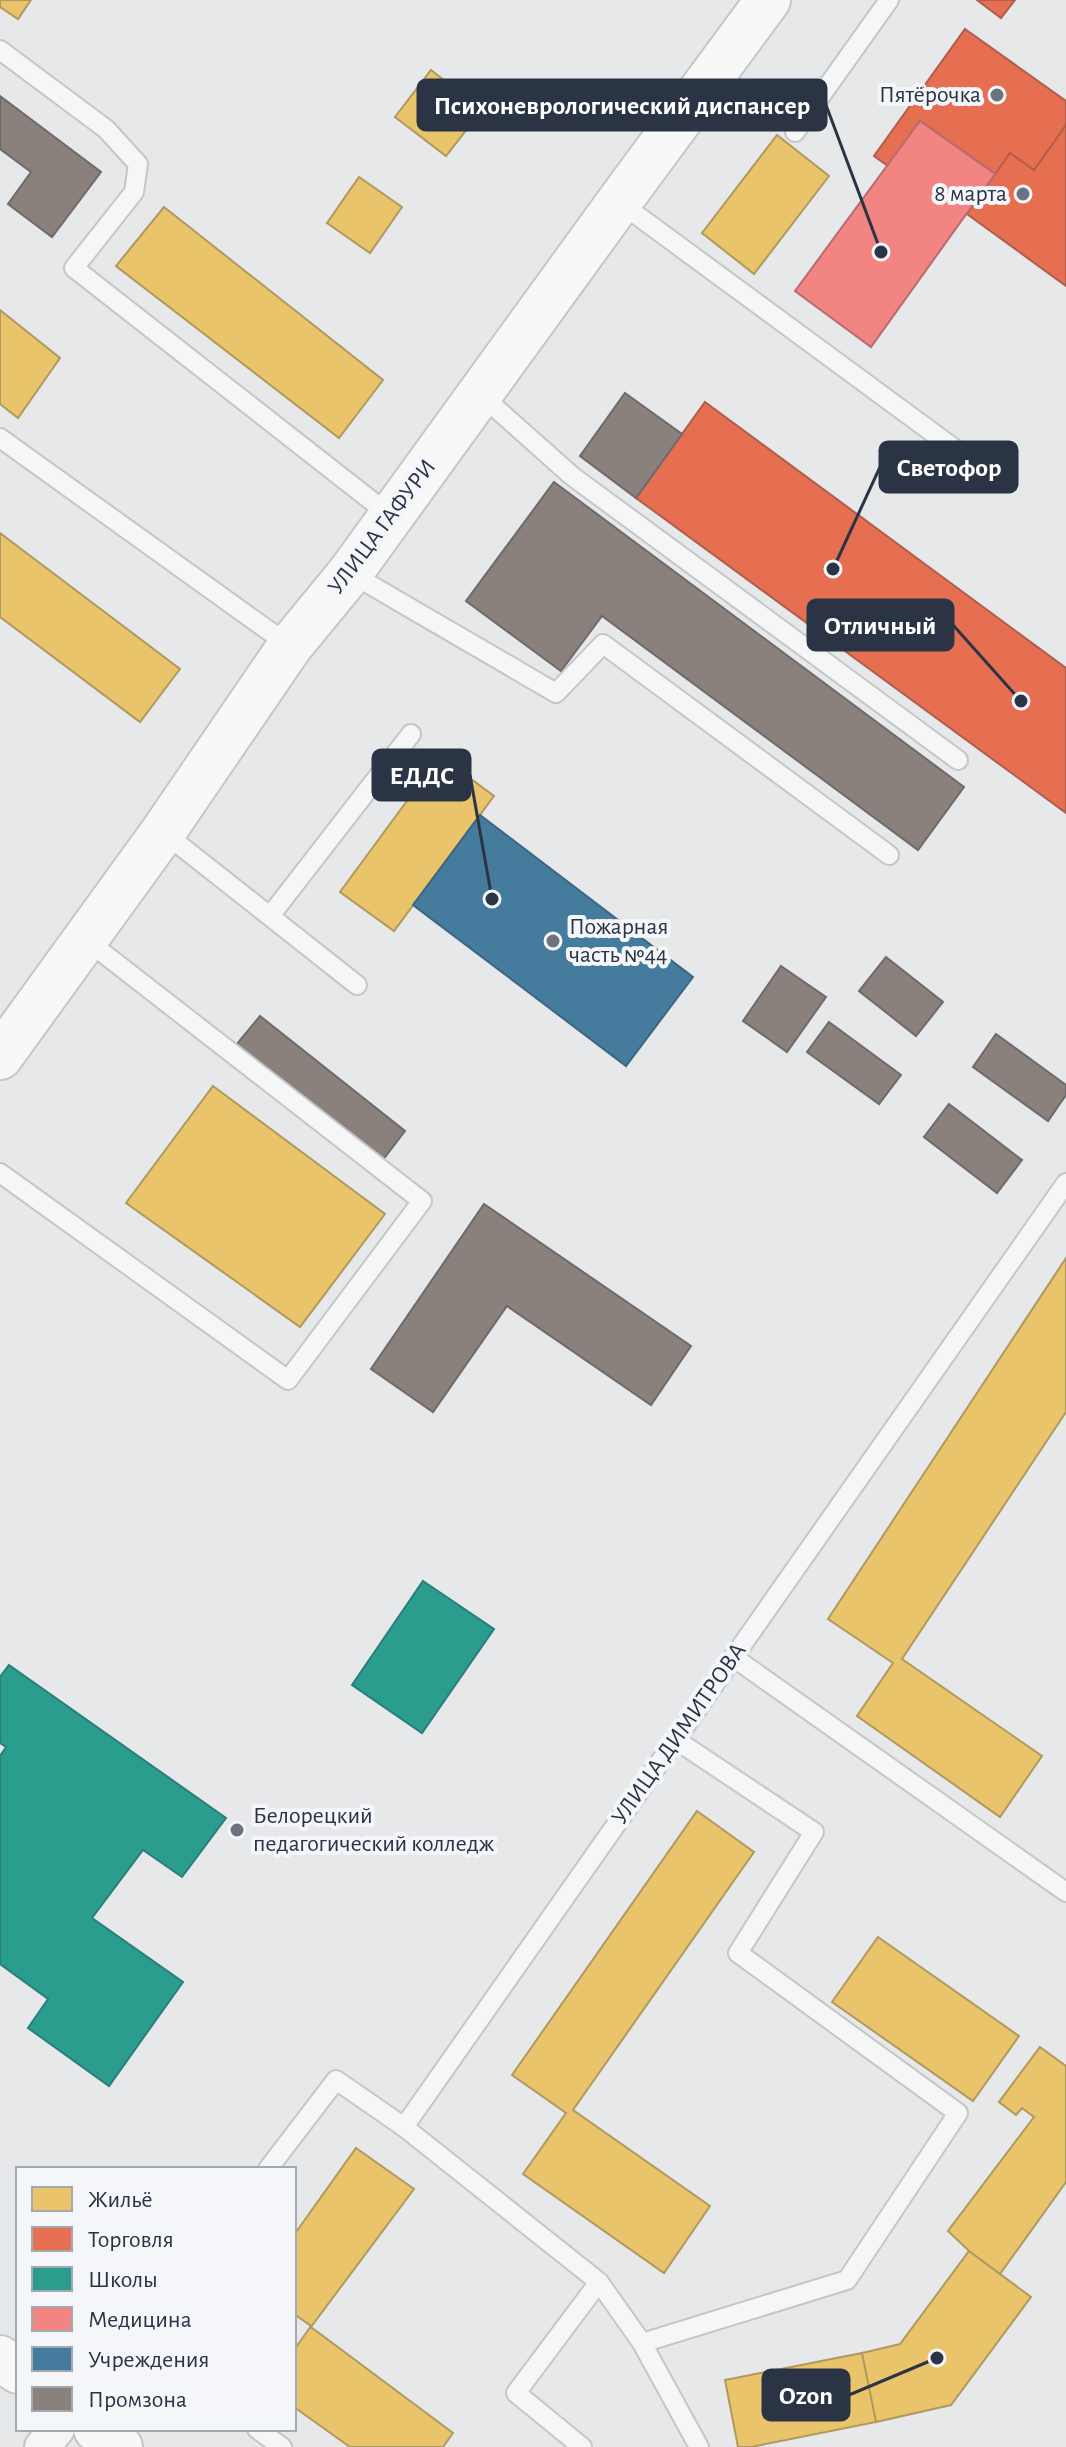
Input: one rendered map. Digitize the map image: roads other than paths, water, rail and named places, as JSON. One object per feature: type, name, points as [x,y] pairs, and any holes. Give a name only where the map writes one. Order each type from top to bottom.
[{"type":"street","name":"УЛИЦА ГАФУРИ","points":[[0,1057],[163,832],[290,646],[350,573],[768,0]]},
{"type":"street","points":[[42,2447],[55,2431]]},
{"type":"street","points":[[99,2431],[120,2447]]},
{"type":"lane","points":[[795,132],[889,0]]},
{"type":"lane","points":[[0,50],[106,129],[138,164],[134,192],[74,268],[391,516]]},
{"type":"lane","points":[[619,202],[963,455]]},
{"type":"lane","points":[[480,394],[572,476],[958,760]]},
{"type":"lane","points":[[0,438],[290,646]]},
{"type":"lane","points":[[350,573],[556,693],[603,644],[889,855]]},
{"type":"lane","points":[[270,916],[411,734]]},
{"type":"lane","points":[[163,832],[357,985]]},
{"type":"lane","points":[[0,1173],[288,1380],[422,1201],[85,939]]},
{"type":"lane","name":"УЛИЦА ДИМИТРОВА","points":[[404,2127],[1066,1183]]},
{"type":"lane","points":[[733,1657],[1066,1892]]},
{"type":"lane","points":[[642,2343],[847,2280],[958,2113],[738,1953],[814,1832],[676,1740]]},
{"type":"lane","points":[[270,2167],[336,2080],[404,2127],[599,2282],[642,2343],[699,2447]]},
{"type":"lane","points":[[582,2447],[516,2393],[599,2282]]},
{"type":"lane","points":[[260,2431],[282,2447]]},
{"type":"place","name":"Пятёрочка","points":[[997,95]]},
{"type":"place","name":"8 марта","points":[[1023,194]]},
{"type":"place","name":"Психоневрологический диспансер","points":[[881,252]]},
{"type":"place","name":"Светофор","points":[[833,569]]},
{"type":"place","name":"Отличный","points":[[1021,701]]},
{"type":"place","name":"ЕДДС","points":[[492,899]]},
{"type":"place","name":"Пожарная часть №44","points":[[553,941]]},
{"type":"place","name":"Белорецкий педагогический колледж","points":[[237,1830]]},
{"type":"place","name":"Ozon","points":[[937,2358]]}]
